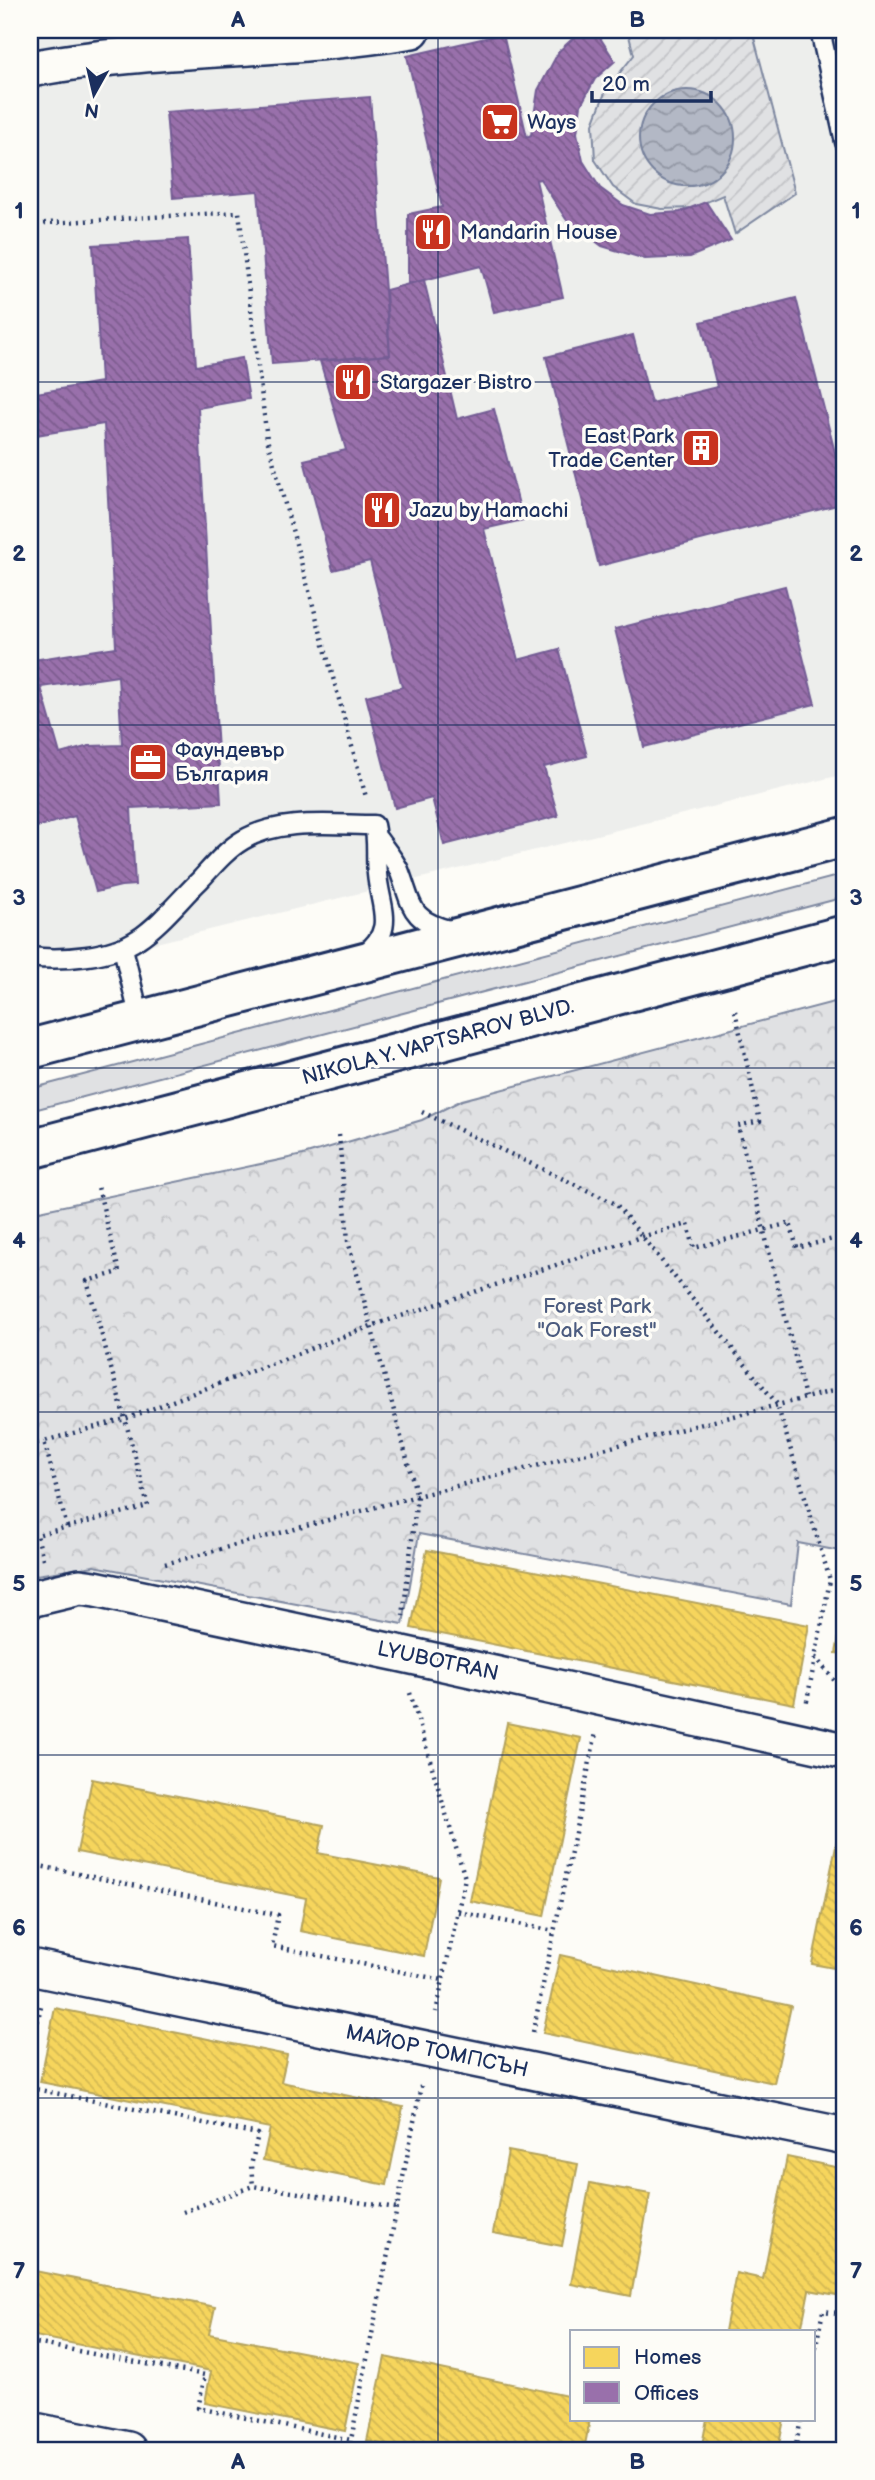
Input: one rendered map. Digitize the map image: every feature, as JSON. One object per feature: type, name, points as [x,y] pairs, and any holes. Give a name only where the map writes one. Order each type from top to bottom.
[{"type":"main road","points":[[30,1049],[845,836]]},
{"type":"main road","name":"NIKOLA Y. VAPTSAROV BLVD.","points":[[30,1149],[845,935]]},
{"type":"street","points":[[30,69],[89,58],[352,40],[412,30]]},
{"type":"street","name":"LYUBOTRAN","points":[[41,1596],[80,1587],[398,1653],[845,1751]]},
{"type":"street","name":"МАЙОР ТОМПСЪН","points":[[40,1969],[845,2136]]},
{"type":"street","points":[[30,2430],[128,2450]]},
{"type":"lane","points":[[820,30],[845,142]]},
{"type":"lane","points":[[30,957],[50,959],[123,948],[141,938],[221,858],[243,840],[268,831],[298,825],[376,832]]},
{"type":"lane","points":[[376,832],[398,868],[408,900],[417,916],[433,925],[451,930],[481,932]]},
{"type":"lane","points":[[340,969],[366,953],[379,941],[385,925],[377,874],[376,832]]},
{"type":"lane","points":[[123,948],[141,1020]]},
{"type":"path","points":[[30,224],[239,212],[267,439],[376,832]]},
{"type":"path","points":[[735,1011],[760,1121],[738,1126],[805,1397]]},
{"type":"path","points":[[422,1112],[616,1204],[777,1404],[831,1580],[799,1741]]},
{"type":"path","points":[[30,1864],[278,1915],[272,1946],[443,1980],[465,1878],[398,1653],[417,1496],[348,1241],[339,1135]]},
{"type":"path","points":[[41,1596],[37,1535],[148,1506],[87,1281],[120,1272],[97,1183]]},
{"type":"path","points":[[30,1445],[125,1419],[371,1326],[688,1224],[694,1248],[790,1223],[797,1248],[845,1236]]},
{"type":"path","points":[[161,1565],[417,1496],[845,1388]]},
{"type":"path","points":[[44,1441],[67,1527]]},
{"type":"path","points":[[815,1657],[839,1686],[845,1706]]},
{"type":"path","points":[[525,2070],[603,1698]]},
{"type":"path","points":[[458,1912],[554,1931]]},
{"type":"path","points":[[30,2056],[40,1969]]},
{"type":"path","points":[[349,2450],[423,2078]]},
{"type":"path","points":[[30,2088],[258,2134],[251,2166],[253,2186]]},
{"type":"path","points":[[183,2213],[253,2186],[397,2208]]},
{"type":"path","points":[[816,2345],[823,2311],[845,2314]]},
{"type":"path","points":[[30,2342],[205,2375],[198,2408],[351,2440]]},
{"type":"path","points":[[795,2450],[801,2420]]},
{"type":"shaded area","points":[[30,30],[845,30],[845,774],[30,974]]},
{"type":"green space","points":[[752,30],[795,193],[735,234],[723,195],[692,208],[662,209],[636,204],[613,187],[595,160],[593,124],[606,90],[634,55],[628,32]]},
{"type":"green space","points":[[845,874],[845,897],[30,1111],[30,1089]]},
{"type":"green space","name":"Forest Park \"Oak Forest\"","points":[[845,999],[845,1552],[798,1543],[791,1604],[419,1534],[403,1624],[94,1566],[30,1576],[30,1213],[303,1155],[422,1120],[462,1100]]},
{"type":"water","points":[[678,90],[696,90],[714,98],[727,111],[735,129],[732,157],[714,178],[696,186],[678,186],[660,178],[647,165],[639,147],[639,129],[647,111],[660,98]]},
{"type":"building: Homes","points":[[427,1550],[809,1625],[794,1704],[411,1628]]},
{"type":"building: Homes","points":[[845,1604],[845,1654],[836,1653]]},
{"type":"building: Homes","points":[[507,1723],[581,1738],[544,1916],[470,1901]]},
{"type":"building: Homes","points":[[92,1779],[324,1825],[318,1853],[439,1877],[424,1956],[300,1931],[306,1898],[77,1852]]},
{"type":"building: Homes","points":[[845,1801],[845,1970],[812,1964]]},
{"type":"building: Homes","points":[[560,1955],[791,2006],[774,2083],[543,2033]]},
{"type":"building: Homes","points":[[55,2008],[287,2055],[281,2082],[403,2107],[387,2185],[263,2160],[270,2128],[40,2082]]},
{"type":"building: Homes","points":[[508,2151],[578,2164],[562,2246],[493,2233]]},
{"type":"building: Homes","points":[[787,2157],[845,2169],[845,2279],[842,2296],[809,2290],[801,2330],[725,2330],[736,2273],[763,2279]]},
{"type":"building: Homes","points":[[590,2183],[650,2194],[631,2296],[571,2284]]},
{"type":"building: Homes","points":[[30,2270],[215,2307],[209,2334],[359,2363],[345,2431],[205,2403],[211,2371],[30,2335]]},
{"type":"building: Homes","points":[[385,2357],[570,2397],[570,2420],[590,2420],[584,2450],[409,2450],[367,2441]]},
{"type":"building: Homes","points":[[707,2420],[784,2420],[778,2450],[701,2450]]},
{"type":"building: Offices","points":[[582,30],[595,30],[615,61],[595,79],[581,105],[577,133],[583,161],[600,188],[623,205],[650,214],[680,212],[706,202],[731,240],[690,257],[645,259],[602,246],[566,219],[540,179],[536,180],[563,297],[494,312],[481,266],[408,284],[408,214],[442,207],[407,56],[503,34],[527,137],[531,135],[538,90],[559,51]]},
{"type":"building: Offices","points":[[370,97],[390,355],[272,364],[258,191],[173,198],[166,112]]},
{"type":"building: Offices","points":[[188,239],[196,366],[242,358],[249,399],[198,408],[221,803],[131,808],[135,885],[96,892],[75,816],[30,829],[30,646],[33,660],[116,647],[104,424],[30,436],[30,394],[101,382],[93,245]],"holes":[[[118,676],[122,745],[89,746],[60,754],[41,687]]]},
{"type":"building: Offices","points":[[424,280],[457,419],[494,409],[523,520],[484,529],[518,660],[559,649],[587,756],[544,767],[558,816],[444,845],[432,798],[395,808],[366,696],[402,687],[370,561],[333,570],[304,460],[346,450],[320,361],[390,355],[386,290]]},
{"type":"building: Offices","name":"East Park Trade Center","points":[[796,298],[845,492],[845,503],[599,566],[546,357],[633,335],[651,403],[717,387],[701,322]]},
{"type":"building: Offices","points":[[785,586],[815,704],[644,747],[615,629]]},
{"type":"place","name":"Ways","points":[[500,122]]},
{"type":"place","name":"Mandarin House","points":[[433,232]]},
{"type":"place","name":"Stargazer Bistro","points":[[353,382]]},
{"type":"place","name":"East Park Trade Center","points":[[701,448]]},
{"type":"place","name":"Jazu by Hamachi","points":[[382,510]]},
{"type":"place","name":"Фаундевър България","points":[[148,762]]}]
